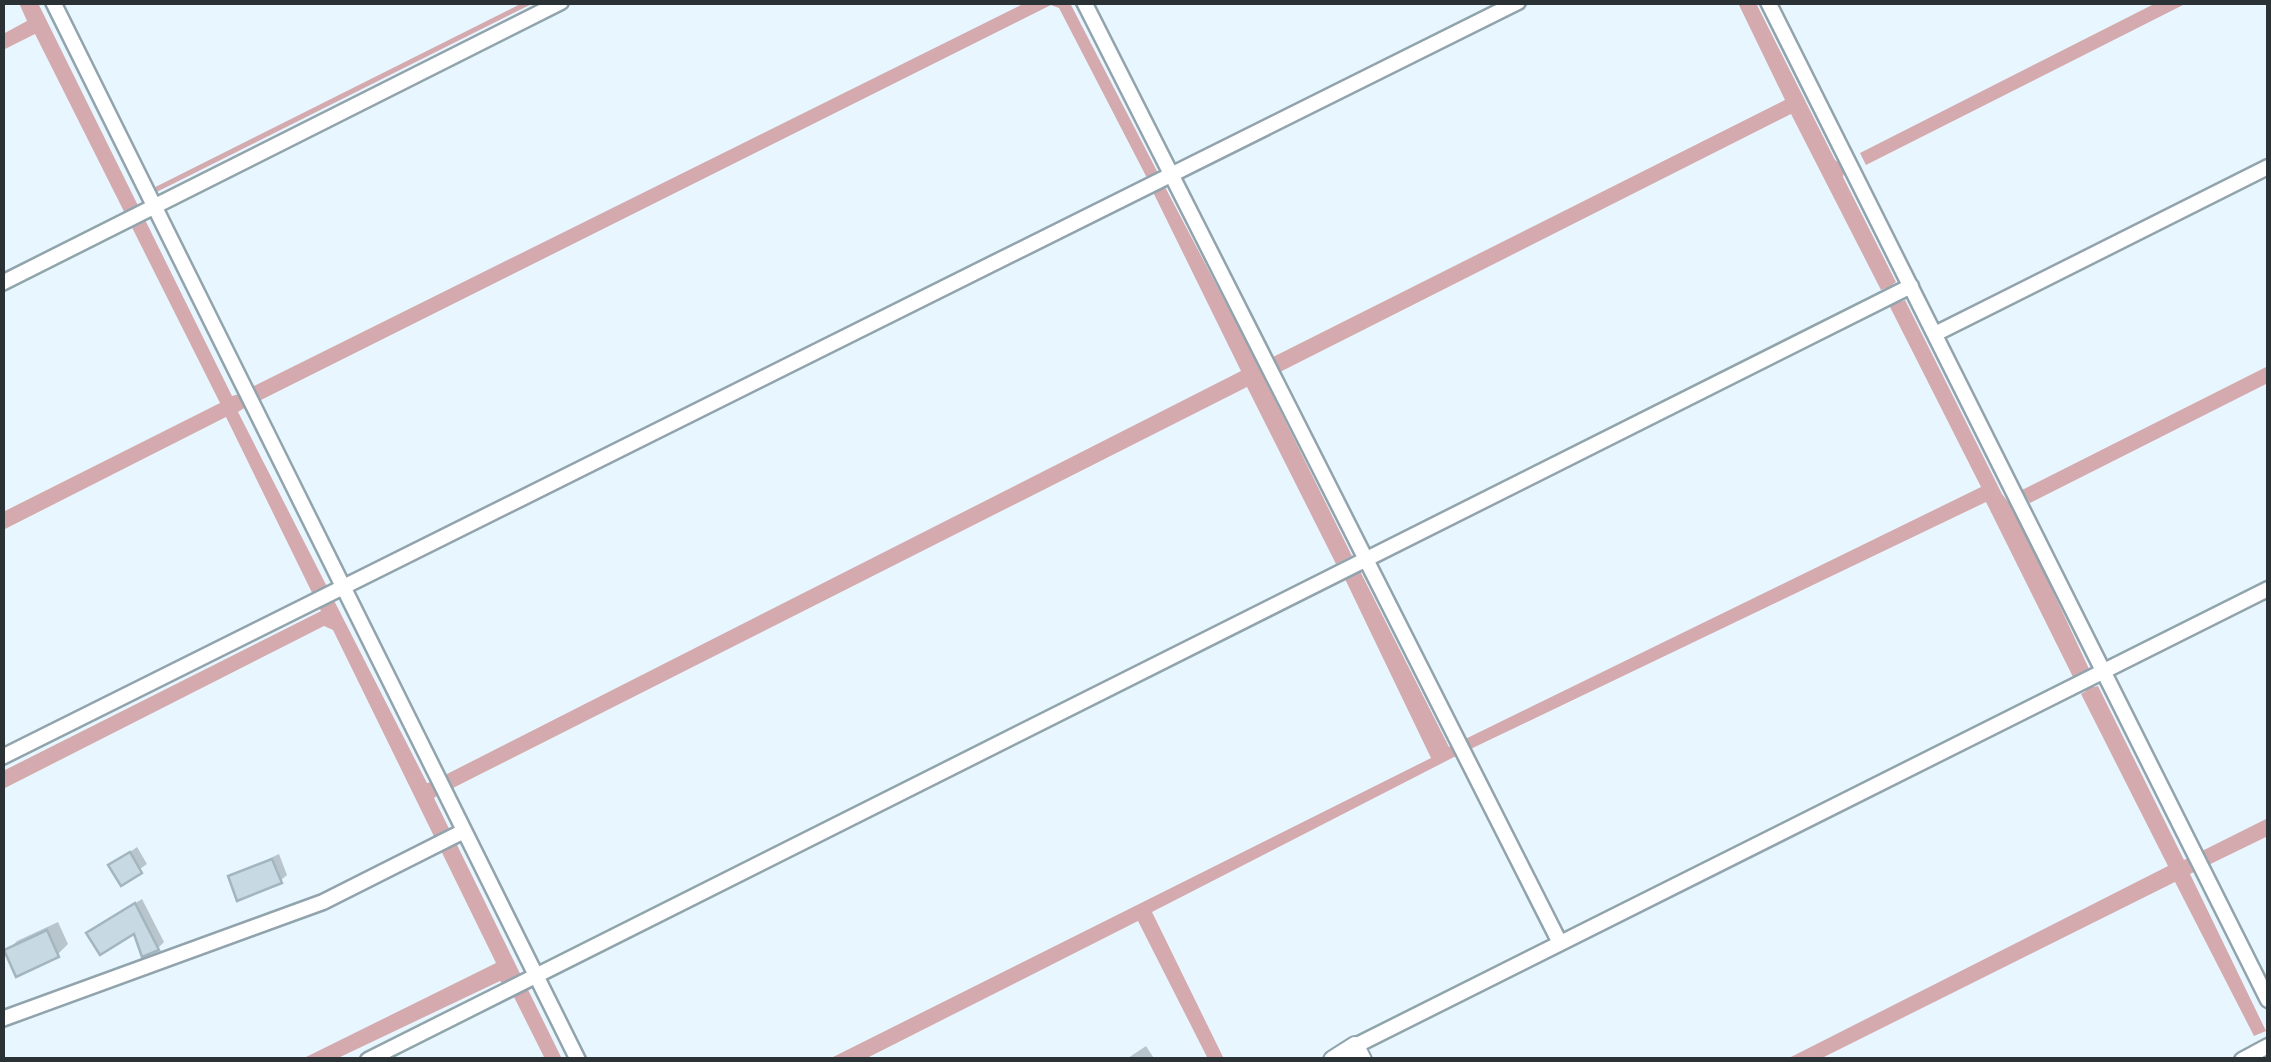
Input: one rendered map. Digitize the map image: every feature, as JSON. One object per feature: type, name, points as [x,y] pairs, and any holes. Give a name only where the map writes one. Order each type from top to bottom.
[{"type":"street","points":[[53,2],[150,210],[248,397],[338,592],[530,979],[578,1060]]},
{"type":"street","points":[[2,283],[561,2]]},
{"type":"street","points":[[1084,2],[1161,181],[1270,366],[1354,564],[1457,742],[1560,943]]},
{"type":"street","points":[[2,758],[1518,2]]},
{"type":"street","points":[[1768,2],[1850,165],[1898,292],[1935,334],[2018,501],[2092,678],[2195,852],[2268,1000]]},
{"type":"street","points":[[1935,334],[2268,167]]},
{"type":"street","points":[[368,1060],[1898,292]]},
{"type":"street","points":[[1332,1060],[1358,1053],[1560,943],[2268,589]]},
{"type":"street","points":[[2,1019],[323,902],[460,832]]},
{"type":"street","points":[[2242,1060],[2268,1046]]},
{"type":"shaded area","points":[[19,3],[38,3],[232,396],[239,394],[246,407],[238,412],[427,783],[432,782],[438,795],[434,798],[562,1059],[545,1059],[513,995],[500,981],[336,1059],[302,1059],[496,963],[333,630],[324,626],[3,789],[3,771],[321,611],[226,417],[3,530],[3,512],[220,403],[35,34],[3,50],[3,34],[27,21]]},
{"type":"shaded area","points":[[1025,3],[1070,3],[1158,173],[1147,178],[1059,8],[1051,5],[257,402],[250,388]]},
{"type":"shaded area","points":[[1738,3],[1756,3],[1835,160],[1845,167],[1843,177],[1896,282],[1892,285],[1900,302],[1905,300],[2002,494],[2016,512],[2090,671],[2087,674],[2094,687],[2098,686],[2184,860],[2268,818],[2268,836],[2190,874],[2266,1031],[2254,1036],[2175,882],[1820,1059],[1787,1059],[2168,866],[2081,694],[2086,691],[2079,678],[2074,679],[1986,502],[1458,755],[1152,912],[1224,1059],[1208,1059],[1138,921],[865,1059],[827,1060],[1431,758],[1345,579],[1360,571],[1449,747],[1981,487],[1890,307],[1894,304],[1886,288],[1881,290],[1791,114],[1278,373],[1271,358],[1785,100]]},
{"type":"shaded area","points":[[2156,3],[2187,3],[1866,165],[1860,153]]},
{"type":"shaded area","points":[[1165,187],[1258,364],[1262,362],[1270,377],[1265,380],[1352,556],[1336,564],[1247,387],[451,789],[445,775],[1241,371],[1153,192]]},
{"type":"shaded area","points":[[2268,366],[2268,383],[2030,503],[2022,490]]},
{"type":"building","points":[[130,852],[142,873],[121,886],[108,865]]},
{"type":"building","points":[[272,859],[282,883],[237,901],[228,876]]},
{"type":"building","points":[[135,903],[159,950],[142,957],[134,934],[100,955],[86,933]]},
{"type":"building","points":[[47,930],[59,957],[16,977],[4,950]]},
{"type":"waterway","points":[[157,189],[530,2]]},
{"type":"waterway","points":[[2262,1060],[2268,1056]]}]
